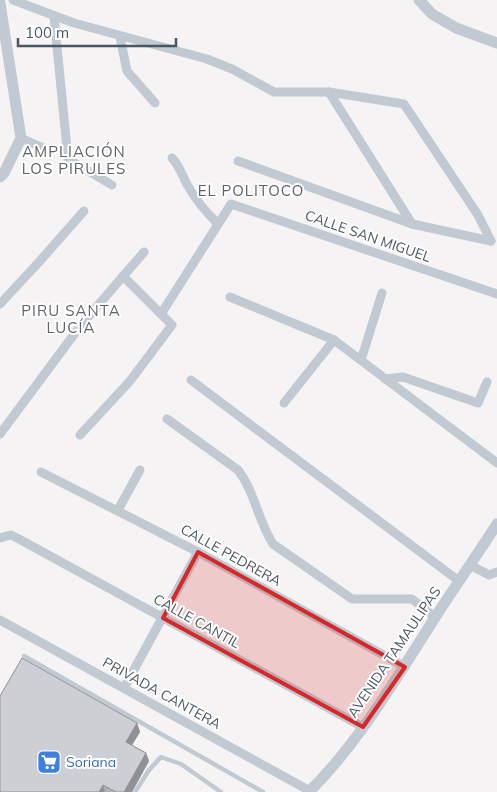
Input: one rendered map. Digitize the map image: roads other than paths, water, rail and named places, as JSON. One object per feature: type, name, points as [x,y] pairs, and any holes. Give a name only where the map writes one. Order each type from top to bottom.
[{"type":"street","points":[[13,0],[74,24],[206,59],[232,69],[258,85],[274,92],[329,92],[404,104],[478,215],[491,242],[412,224],[238,161]]},
{"type":"street","points":[[419,0],[432,14],[456,28],[497,43]]},
{"type":"street","points":[[0,3],[21,138],[4,173],[0,177]]},
{"type":"street","points":[[54,16],[68,159],[112,185]]},
{"type":"street","points":[[120,37],[127,71],[155,103]]},
{"type":"street","points":[[329,92],[412,224]]},
{"type":"street","points":[[21,138],[50,151]]},
{"type":"street","points":[[162,314],[218,224],[201,207],[187,185],[178,164],[172,158]]},
{"type":"street","name":"CALLE SAN MIGUEL","points":[[218,224],[231,204],[497,294]]},
{"type":"street","points":[[0,304],[84,211]]},
{"type":"street","points":[[0,434],[81,325],[144,252]]},
{"type":"street","points":[[80,435],[130,381],[172,326],[123,276]]},
{"type":"street","points":[[361,360],[382,293]]},
{"type":"street","points":[[230,297],[334,340],[497,463]]},
{"type":"street","points":[[284,403],[334,340]]},
{"type":"street","points":[[385,379],[403,377],[478,403],[487,382]]},
{"type":"street","points":[[191,380],[459,581]]},
{"type":"street","points":[[167,420],[238,470],[246,481],[265,531],[273,544],[352,599],[412,599],[435,617]]},
{"type":"street","points":[[118,510],[140,470]]},
{"type":"street","name":"CALLE PEDRERA","points":[[42,472],[198,552],[405,667]]},
{"type":"street","name":"AVENIDA TAMAULIPAS","points":[[310,791],[336,764],[363,727],[405,667],[435,617],[497,524]]},
{"type":"street","name":"CALLE CANTIL","points":[[0,538],[11,535],[19,539],[363,727]]},
{"type":"street","points":[[124,688],[198,552]]},
{"type":"street","points":[[470,565],[489,575],[497,572]]},
{"type":"street","name":"PRIVADA CANTERA","points":[[0,620],[310,791]]},
{"type":"lane","points":[[24,656],[263,792]]},
{"type":"lane","points":[[135,792],[149,770],[161,757],[181,764],[221,792]]},
{"type":"place","name":"Soriana","points":[[49,762]]},
{"type":"district","name":"AMPLIACIÓN LOS PIRULES","points":[[74,160]]},
{"type":"district","name":"EL POLITOCO","points":[[251,190]]},
{"type":"district","name":"PIRU SANTA LUCÍA","points":[[71,318]]}]
